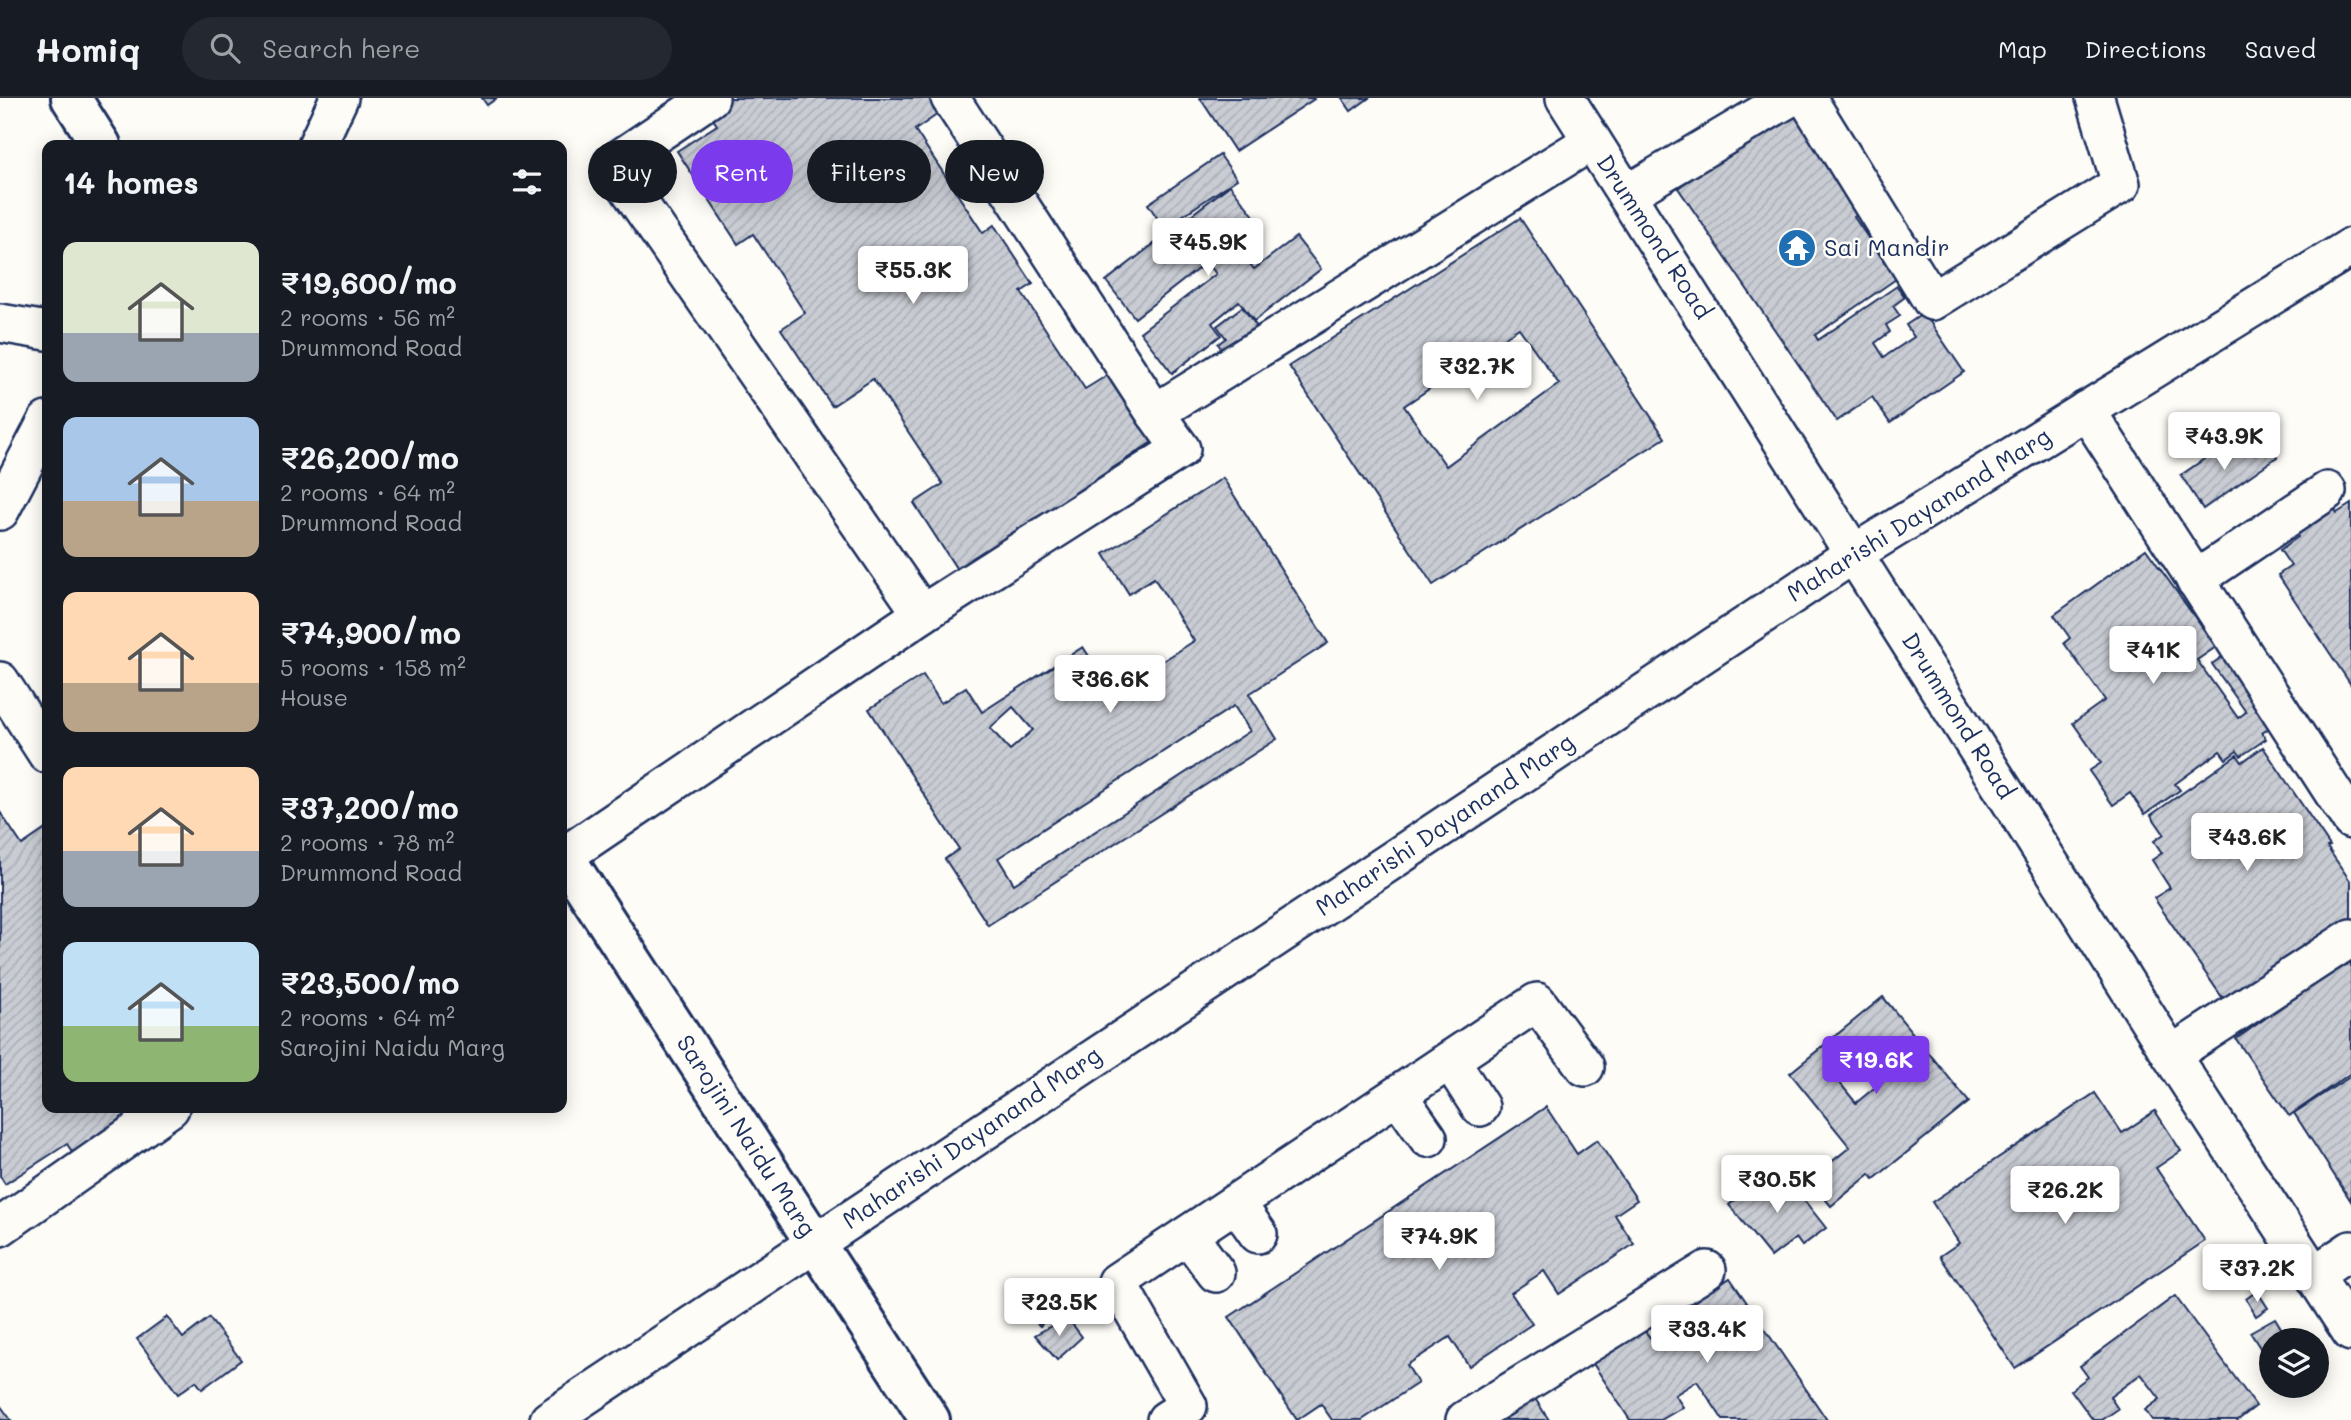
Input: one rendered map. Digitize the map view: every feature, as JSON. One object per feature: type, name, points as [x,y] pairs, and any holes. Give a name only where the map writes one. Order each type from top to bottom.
[{"type":"main road","points":[[71,98],[98,140]]},
{"type":"main road","name":"Sarojini Naidu Marg","points":[[567,860],[930,1420]]},
{"type":"street","points":[[319,140],[339,98]]},
{"type":"street","points":[[710,98],[612,164],[922,614]]},
{"type":"street","points":[[567,851],[922,614],[1181,449],[950,98]]},
{"type":"street","name":"Drummond Road","points":[[1565,98],[2171,1055],[2351,1332]]},
{"type":"street","points":[[1627,194],[1784,100],[1932,301],[2121,184],[2095,98]]},
{"type":"street","points":[[1156,413],[1592,141]]},
{"type":"street","name":"Maharishi Dayanand Marg","points":[[549,1420],[1855,553],[2351,247]]},
{"type":"street","points":[[0,323],[42,330]]},
{"type":"street","points":[[2086,411],[2351,820]]},
{"type":"street","points":[[0,511],[42,431]]},
{"type":"street","points":[[2195,580],[2327,492]]},
{"type":"street","points":[[0,681],[42,746]]},
{"type":"street","points":[[2171,1055],[2351,938]]},
{"type":"street","points":[[1177,1413],[1117,1282],[1537,1002],[1585,1067]]},
{"type":"street","points":[[1450,1060],[1480,1107]]},
{"type":"street","points":[[1398,1095],[1428,1138]]},
{"type":"street","points":[[0,1227],[163,1113]]},
{"type":"street","points":[[1236,1203],[1258,1234]]},
{"type":"street","points":[[1188,1235],[1216,1273]]},
{"type":"street","points":[[2314,1275],[2351,1250]]},
{"type":"street","points":[[1465,1420],[1707,1270]]},
{"type":"building","points":[[482,98],[497,98],[487,105]]},
{"type":"building","points":[[698,98],[932,98],[941,112],[915,130],[922,140],[807,140],[807,203],[931,203],[931,154],[945,175],[945,203],[963,203],[983,233],[994,225],[1033,284],[1021,292],[1085,389],[1111,373],[1155,440],[958,571],[914,503],[943,484],[873,379],[832,406],[781,329],[805,313],[753,234],[738,244],[711,203],[793,203],[793,140],[694,140],[717,125]]},
{"type":"building","points":[[1200,98],[1313,98],[1314,99],[1235,151]]},
{"type":"building","points":[[1342,98],[1369,98],[1351,111]]},
{"type":"building","name":"Sai Mandir","points":[[1791,110],[1860,213],[1854,217],[1896,279],[1815,335],[1818,340],[1897,286],[1905,297],[1893,306],[1900,316],[1886,325],[1890,332],[1875,343],[1884,357],[1914,337],[1906,325],[1924,313],[1964,372],[1890,423],[1872,397],[1837,421],[1678,188]]},
{"type":"building","points":[[691,142],[691,172],[677,151]]},
{"type":"building","points":[[1220,155],[1237,179],[1164,228],[1148,204]]},
{"type":"building","points":[[1230,185],[1261,225],[1236,245],[1254,269],[1296,237],[1321,269],[1254,321],[1239,301],[1212,323],[1221,335],[1172,373],[1140,332],[1216,274],[1207,262],[1135,318],[1106,281]]},
{"type":"building","points":[[1520,218],[1665,438],[1433,585],[1289,366]],"holes":[[[1519,328],[1559,384],[1446,466],[1404,406]]]},
{"type":"building","points":[[1242,307],[1258,328],[1225,353],[1218,344],[1226,338],[1217,326]]},
{"type":"building","points":[[2229,442],[2238,456],[2249,449],[2254,455],[2269,445],[2277,457],[2203,509],[2181,475]]},
{"type":"building","points":[[1223,478],[1328,643],[1249,694],[1277,739],[988,925],[945,859],[959,849],[869,709],[923,675],[941,703],[966,687],[982,712],[1083,647],[1113,693],[1194,641],[1154,578],[1129,594],[1104,554]],"holes":[[[1234,706],[1250,731],[1014,884],[998,858]],[[1013,707],[1033,730],[1010,750],[990,728]]]},
{"type":"building","points":[[2351,504],[2351,685],[2278,575],[2291,566],[2280,550],[2298,537],[2295,532],[2333,507],[2337,513]]},
{"type":"building","points":[[2146,549],[2216,647],[2197,660],[2238,718],[2246,712],[2212,664],[2226,654],[2275,724],[2262,733],[2266,739],[2241,756],[2237,751],[2226,759],[2220,751],[2175,784],[2180,790],[2145,814],[2130,793],[2113,805],[2089,771],[2101,763],[2073,723],[2105,700],[2064,643],[2070,638],[2054,615]]},
{"type":"building","points":[[2263,747],[2351,882],[2351,923],[2305,955],[2301,948],[2224,1000],[2154,898],[2170,888],[2152,860],[2162,853],[2154,841],[2164,834],[2151,815],[2237,755],[2242,762]]},
{"type":"building","points":[[0,812],[22,845],[42,831],[42,1113],[134,1113],[73,1153],[67,1144],[5,1184],[0,1176]]},
{"type":"building","points":[[2351,958],[2351,1073],[2289,1116],[2236,1039]]},
{"type":"building","points":[[1883,997],[1969,1102],[1874,1179],[1870,1174],[1831,1206],[1809,1180],[1850,1147],[1790,1073]],"holes":[[[1876,1043],[1897,1069],[1856,1103],[1835,1077]]]},
{"type":"building","points":[[2351,1076],[2351,1201],[2294,1113]]},
{"type":"building","points":[[2095,1093],[2122,1133],[2155,1111],[2181,1151],[2156,1168],[2205,1241],[2015,1368],[1940,1256],[1959,1243],[1932,1202]]},
{"type":"building","points":[[1546,1107],[1577,1154],[1597,1140],[1637,1200],[1615,1215],[1634,1244],[1559,1294],[1544,1271],[1511,1293],[1532,1324],[1469,1366],[1450,1337],[1407,1365],[1418,1383],[1362,1420],[1332,1420],[1321,1404],[1297,1420],[1229,1317]]},
{"type":"building","points":[[1772,1171],[1783,1185],[1789,1181],[1826,1228],[1802,1246],[1796,1238],[1771,1257],[1729,1205]]},
{"type":"building","points":[[1730,1278],[1827,1420],[1723,1420],[1697,1381],[1675,1395],[1683,1407],[1661,1420],[1630,1420],[1590,1359],[1643,1329],[1654,1342],[1665,1332],[1659,1325]]},
{"type":"building","points":[[1049,1291],[1059,1306],[1040,1326],[1025,1312]]},
{"type":"building","points":[[2257,1291],[2268,1308],[2256,1316],[2246,1299]]},
{"type":"building","points":[[2175,1296],[2256,1406],[2238,1420],[2152,1420],[2145,1410],[2160,1399],[2141,1374],[2110,1397],[2118,1409],[2102,1420],[2093,1420],[2071,1390],[2088,1377],[2080,1366]]},
{"type":"building","points":[[167,1317],[183,1338],[209,1318],[241,1360],[202,1389],[196,1381],[178,1394],[137,1339]]},
{"type":"building","points":[[1067,1317],[1082,1337],[1057,1360],[1035,1335]]},
{"type":"building","points":[[2275,1318],[2281,1328],[2259,1328],[2259,1346],[2250,1332]]},
{"type":"building","points":[[1532,1394],[1549,1420],[1492,1420]]},
{"type":"building","points":[[0,1405],[11,1420],[0,1420]]},
{"type":"place","name":"Sai Mandir","points":[[1797,248]]}]
